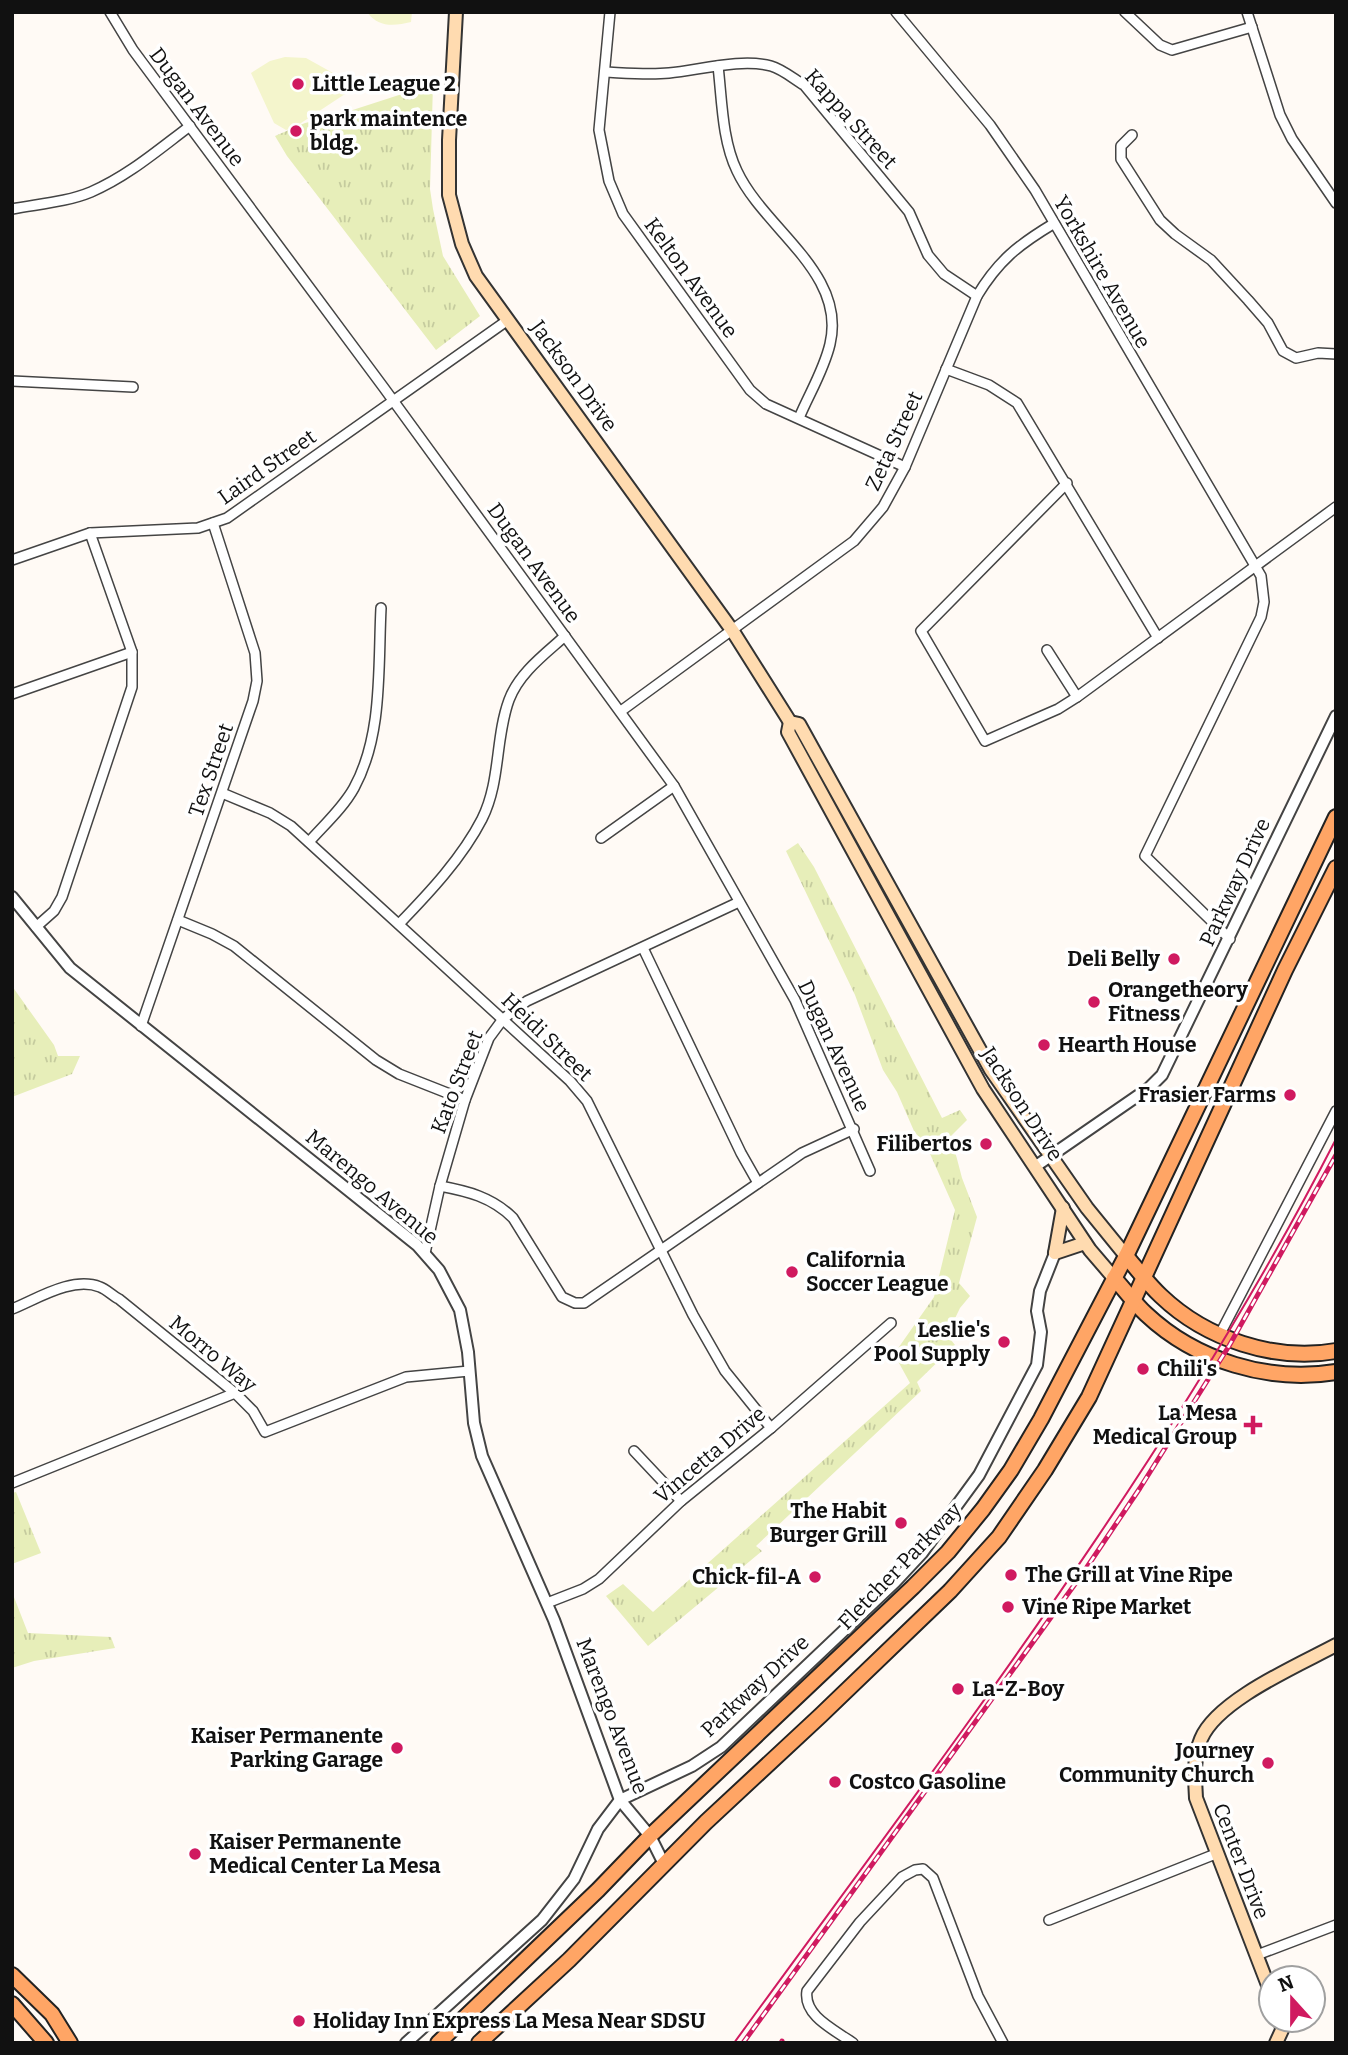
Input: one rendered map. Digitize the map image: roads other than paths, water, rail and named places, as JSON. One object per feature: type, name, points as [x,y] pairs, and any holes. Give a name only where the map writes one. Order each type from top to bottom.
[{"type":"main road","name":"Jackson Drive","points":[[456,12],[449,140],[449,195],[462,244],[476,276],[732,630],[790,722],[788,732],[983,1089],[1085,1243],[1153,1320],[1193,1348],[1252,1371],[1281,1375],[1320,1375],[1336,1372]]},
{"type":"main road","name":"Jackson Drive","points":[[790,722],[799,724],[991,1070],[1093,1215],[1161,1297],[1182,1313],[1220,1334],[1257,1349],[1280,1353],[1319,1354],[1336,1351]]},
{"type":"main road","name":"Fletcher Parkway","points":[[438,2043],[598,1890],[650,1836],[830,1668],[956,1542],[1011,1470],[1041,1419],[1126,1256],[1336,817]]},
{"type":"main road","points":[[479,2043],[569,1960],[664,1864],[950,1591],[999,1537],[1045,1470],[1088,1397],[1284,970],[1336,868]]},
{"type":"main road","points":[[1063,1208],[1055,1253],[1085,1243]]},
{"type":"main road","name":"Center Drive","points":[[1260,1964],[1196,1798],[1195,1765],[1201,1739],[1212,1720],[1234,1701],[1336,1645]]},
{"type":"main road","points":[[12,1975],[52,2014],[70,2043]]},
{"type":"main road","points":[[12,2004],[46,2043]]},
{"type":"street","name":"Dugan Avenue","points":[[110,12],[133,50],[393,400],[674,786],[795,1000],[854,1129],[870,1171]]},
{"type":"street","name":"Kelton Avenue","points":[[610,12],[599,130],[609,181],[623,214],[750,390],[766,404],[905,467]]},
{"type":"street","name":"Yorkshire Avenue","points":[[895,12],[1004,143],[1261,576],[1264,602],[1261,617],[1145,856],[1230,939]]},
{"type":"street","points":[[1125,12],[1160,45],[1172,50],[1252,27]]},
{"type":"street","points":[[1247,12],[1271,91],[1292,139],[1336,203]]},
{"type":"street","name":"Kappa Street","points":[[604,72],[668,73],[755,64],[772,66],[804,85],[909,212],[928,255],[939,268],[977,296]]},
{"type":"street","points":[[718,66],[729,149],[737,171],[750,194],[817,275],[830,304],[832,333],[828,352],[799,418]]},
{"type":"street","points":[[12,209],[58,201],[89,192],[124,176],[190,126]]},
{"type":"street","points":[[1132,135],[1121,146],[1121,159],[1160,220],[1211,260],[1239,290],[1268,323],[1279,348],[1286,354],[1301,358],[1318,352],[1336,354]]},
{"type":"street","name":"Zeta Street","points":[[621,712],[854,541],[883,507],[905,467],[977,296],[990,275],[1004,258],[1023,242],[1053,224]]},
{"type":"street","name":"Laird Street","points":[[12,560],[90,533],[198,528],[227,517],[508,320]]},
{"type":"street","points":[[946,369],[989,385],[1017,403],[1158,638]]},
{"type":"street","points":[[12,381],[133,387]]},
{"type":"street","points":[[1067,483],[921,631],[985,741],[1058,709],[1336,508]]},
{"type":"street","name":"Tex Street","points":[[141,1026],[253,701],[257,671],[253,645],[213,523]]},
{"type":"street","points":[[36,927],[54,911],[62,897],[132,687],[132,652],[90,533]]},
{"type":"street","points":[[309,842],[353,790],[369,757],[374,727],[382,608]]},
{"type":"street","points":[[399,923],[464,850],[483,818],[496,777],[509,698],[526,673],[565,636]]},
{"type":"street","points":[[1047,650],[1076,697]]},
{"type":"street","points":[[12,694],[132,652]]},
{"type":"street","name":"Parkway Drive","points":[[1036,1166],[1149,1088],[1162,1075],[1336,716]]},
{"type":"street","points":[[601,838],[674,786]]},
{"type":"street","name":"Heidi Street","points":[[222,793],[270,813],[291,826],[570,1081],[587,1101],[692,1315],[725,1371],[771,1428]]},
{"type":"street","name":"Marengo Avenue","points":[[12,897],[69,968],[417,1244],[439,1270],[460,1310],[467,1340],[474,1423],[482,1456],[547,1604],[620,1800],[650,1836],[664,1864]]},
{"type":"street","name":"Kato Street","points":[[425,1254],[440,1186],[465,1100],[489,1038],[503,1018],[527,1001],[739,902]]},
{"type":"street","points":[[178,920],[233,946],[376,1060],[399,1074],[465,1100]]},
{"type":"street","points":[[643,948],[758,1183]]},
{"type":"street","points":[[1220,1334],[1336,1111]]},
{"type":"street","points":[[440,1186],[474,1193],[504,1209],[513,1217],[562,1297],[575,1303],[584,1303],[802,1153],[854,1129]]},
{"type":"street","name":"Parkway Drive","points":[[406,2043],[542,1920],[574,1879],[598,1829],[620,1800],[692,1766],[721,1747],[895,1582],[922,1553],[979,1475],[1037,1365],[1041,1332],[1037,1311],[1040,1291],[1055,1253]]},
{"type":"street","name":"Morro Way","points":[[12,1309],[80,1284],[99,1287],[119,1299],[235,1393],[253,1411],[265,1432],[406,1377],[469,1371]]},
{"type":"street","name":"Vincetta Drive","points":[[547,1604],[599,1579],[681,1501],[771,1428],[891,1323]]},
{"type":"street","points":[[12,1483],[235,1393]]},
{"type":"street","points":[[634,1451],[681,1501]]},
{"type":"street","name":"Marengo Avenue","points":[[650,1836],[676,1853]]},
{"type":"street","points":[[1049,1920],[1218,1853]]},
{"type":"street","points":[[853,2043],[812,2014],[806,1997],[807,1991],[860,1922],[906,1873],[923,1869],[933,1878],[969,1970],[1003,2043]]},
{"type":"street","points":[[1256,1955],[1336,1925]]},
{"type":"tram line","points":[[734,2043],[974,1714],[1129,1490],[1202,1376],[1271,1259],[1336,1139]]},
{"type":"railway","points":[[743,2043],[1083,1573],[1140,1488],[1229,1346],[1336,1155]]},
{"type":"place","name":"Little League 2","points":[[298,84]]},
{"type":"place","name":"park maintence bldg.","points":[[296,131]]},
{"type":"place","name":"Deli Belly","points":[[1174,959]]},
{"type":"place","name":"Orangetheory Fitness","points":[[1094,1002]]},
{"type":"place","name":"Hearth House","points":[[1044,1045]]},
{"type":"place","name":"Frasier Farms","points":[[1290,1095]]},
{"type":"place","name":"Filibertos","points":[[986,1144]]},
{"type":"place","name":"California Soccer League","points":[[792,1272]]},
{"type":"place","name":"Leslie's Pool Supply","points":[[1004,1342]]},
{"type":"place","name":"Chili's","points":[[1143,1369]]},
{"type":"place","name":"La Mesa Medical Group","points":[[1253,1425]]},
{"type":"place","name":"The Habit Burger Grill","points":[[901,1523]]},
{"type":"place","name":"The Grill at Vine Ripe","points":[[1011,1575]]},
{"type":"place","name":"Chick-fil-A","points":[[815,1577]]},
{"type":"place","name":"Vine Ripe Market","points":[[1008,1607]]},
{"type":"place","name":"La-Z-Boy","points":[[958,1689]]},
{"type":"place","name":"Kaiser Permanente Parking Garage","points":[[397,1748]]},
{"type":"place","name":"Journey Community Church","points":[[1268,1763]]},
{"type":"place","name":"Costco Gasoline","points":[[835,1782]]},
{"type":"place","name":"Kaiser Permanente Medical Center La Mesa","points":[[195,1854]]},
{"type":"place","name":"Holiday Inn Express La Mesa Near SDSU","points":[[299,2021]]}]
